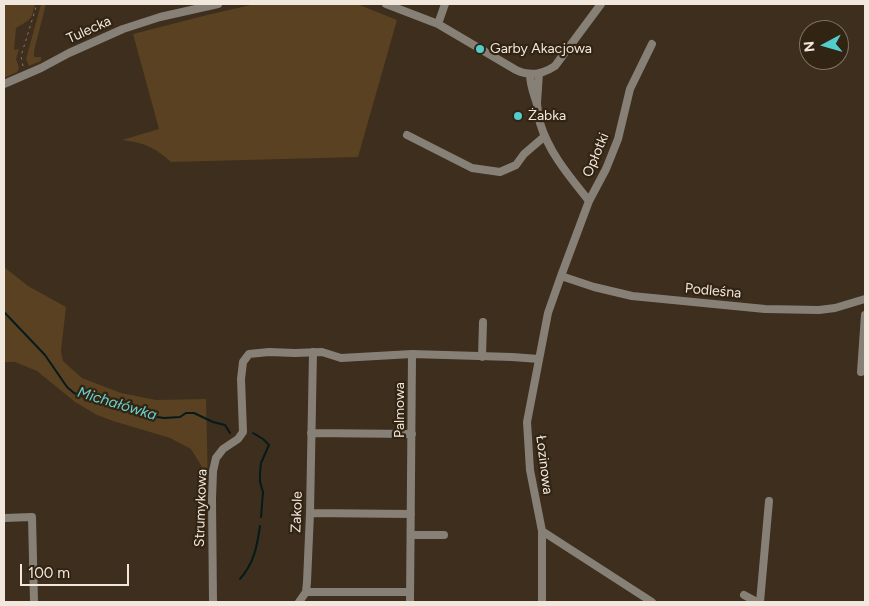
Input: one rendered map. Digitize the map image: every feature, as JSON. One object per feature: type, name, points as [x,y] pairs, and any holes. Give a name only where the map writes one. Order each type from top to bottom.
[{"type":"street","name":"Tulecka","points":[[4,84],[123,28],[160,17],[218,4]]},
{"type":"street","points":[[386,4],[438,24],[518,71],[535,74],[555,66],[601,4]]},
{"type":"street","points":[[438,24],[445,4]]},
{"type":"street","name":"Opłotki","points":[[561,276],[589,201],[618,138],[630,89],[652,44]]},
{"type":"street","points":[[535,74],[530,82],[545,136],[558,159],[589,201]]},
{"type":"street","points":[[407,135],[472,168],[500,172],[516,165],[524,154],[545,136]]},
{"type":"street","name":"Podleśna","points":[[561,276],[594,287],[632,296],[765,309],[818,310],[835,308],[865,299]]},
{"type":"street","name":"Łozinowa","points":[[542,602],[542,531],[530,470],[526,422],[548,313],[561,276]]},
{"type":"street","points":[[861,372],[865,315]]},
{"type":"street","points":[[482,356],[483,322]]},
{"type":"street","name":"Strumykowa","points":[[213,602],[213,471],[216,458],[223,449],[238,439],[243,432],[242,362],[249,354],[269,352],[322,352],[341,358],[412,354]]},
{"type":"street","name":"Zakole","points":[[306,592],[310,513],[312,352]]},
{"type":"street","points":[[412,354],[539,359]]},
{"type":"street","name":"Palmowa","points":[[410,602],[412,354]]},
{"type":"street","points":[[311,433],[412,434]]},
{"type":"street","points":[[744,595],[758,602],[769,501]]},
{"type":"street","points":[[310,513],[411,514]]},
{"type":"street","points":[[4,518],[32,518],[34,602]]},
{"type":"street","points":[[542,531],[652,602]]},
{"type":"street","points":[[411,535],[444,534]]},
{"type":"street","points":[[299,602],[306,592],[410,592]]},
{"type":"path","points":[[26,74],[21,56],[37,4]]},
{"type":"shaded area","points":[[4,4],[35,4],[30,19],[16,28],[14,50],[19,49],[16,59],[19,68],[17,72],[4,78]]},
{"type":"shaded area","points":[[41,4],[46,4],[34,57],[41,57],[41,61],[29,66],[26,59]]},
{"type":"shaded area","points":[[255,4],[357,4],[397,20],[358,157],[171,162],[149,146],[122,140],[159,129],[133,34]]},
{"type":"shaded area","points":[[4,267],[28,286],[66,307],[61,351],[63,361],[82,378],[121,393],[156,400],[206,399],[208,487],[202,467],[191,449],[170,438],[97,415],[75,402],[37,371],[15,362],[4,362]]},
{"type":"waterway","name":"Michałówka","points":[[4,312],[45,355],[67,387],[74,393],[95,401],[150,416],[164,418],[180,417],[186,413],[194,413],[213,422],[225,425],[230,433]]},
{"type":"waterway","name":"Michałówka","points":[[253,433],[269,445],[261,463],[260,482],[263,492],[261,517]]},
{"type":"waterway","name":"Michałówka","points":[[240,579],[249,567],[254,554],[260,526]]},
{"type":"place","name":"Garby Akacjowa","points":[[480,49]]},
{"type":"place","name":"Żabka","points":[[518,116]]}]
